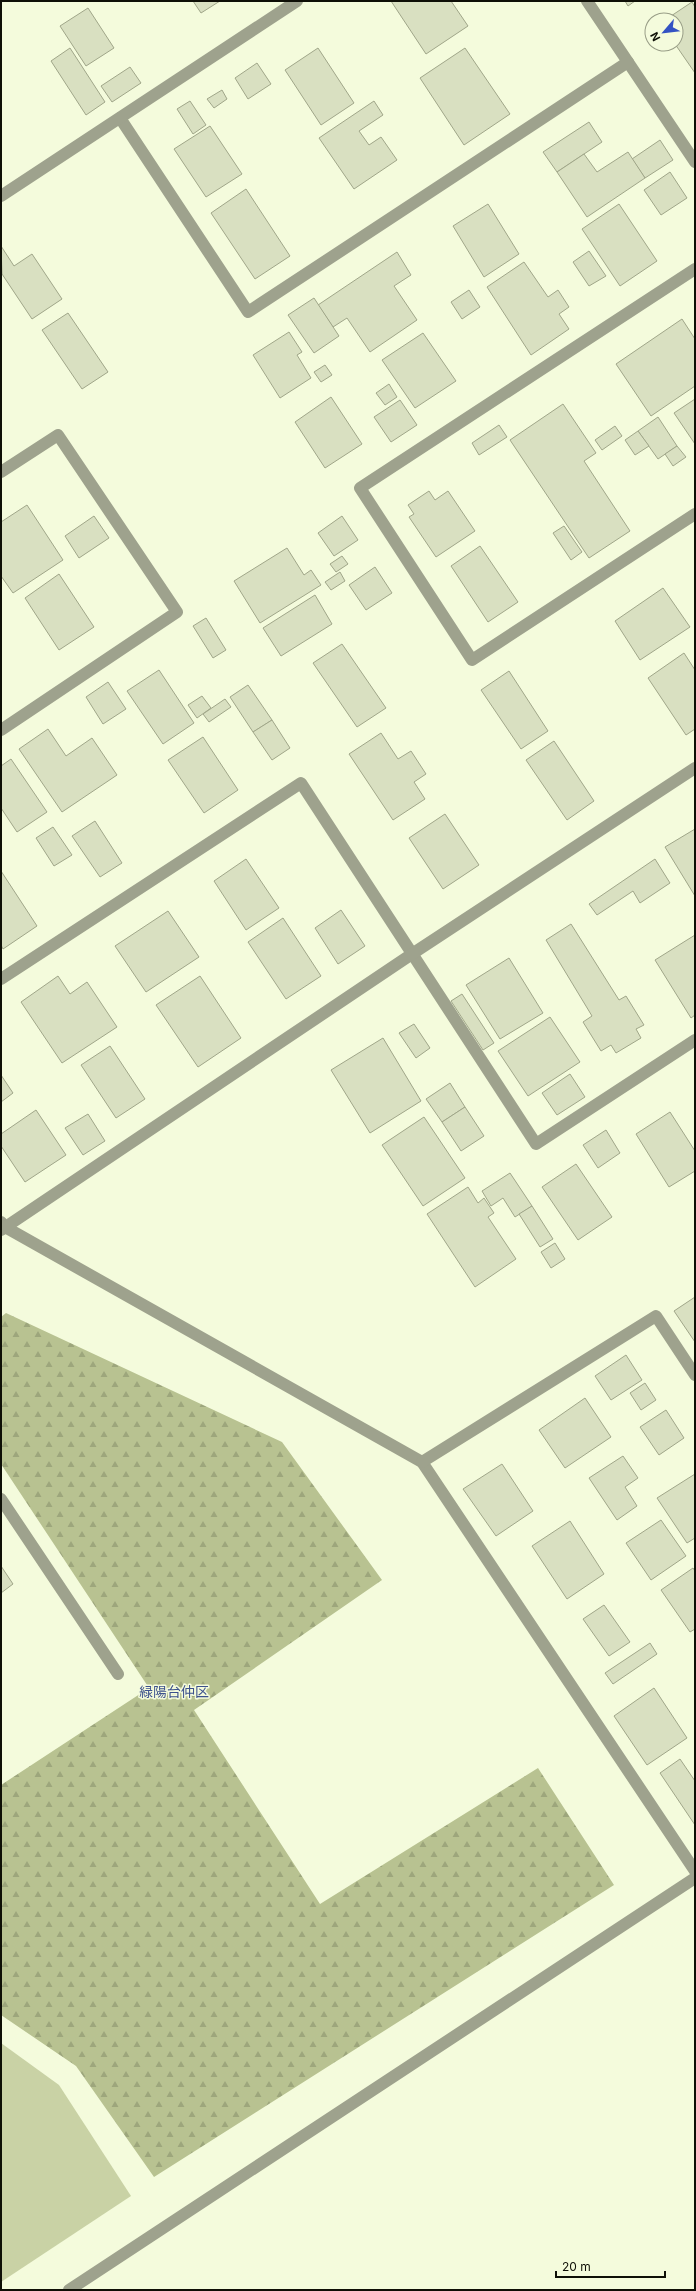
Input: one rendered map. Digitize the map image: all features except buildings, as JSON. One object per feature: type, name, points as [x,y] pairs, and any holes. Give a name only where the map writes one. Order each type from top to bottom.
[{"type":"street","points":[[1,196],[297,1]]},
{"type":"street","points":[[587,1],[695,162]]},
{"type":"street","points":[[120,118],[248,312],[628,62]]},
{"type":"street","points":[[695,269],[360,488],[472,660],[695,514]]},
{"type":"street","points":[[1,472],[58,435],[177,612],[1,730]]},
{"type":"street","points":[[695,768],[2,1226],[422,1462],[695,1871]]},
{"type":"street","points":[[1,979],[301,782],[536,1144],[695,1040]]},
{"type":"street","points":[[422,1462],[656,1316],[695,1375]]},
{"type":"street","points":[[1,1500],[118,1674]]},
{"type":"street","points":[[69,2290],[695,1878]]},
{"type":"green space","points":[[6,1313],[282,1442],[382,1580],[194,1710],[320,1904],[538,1768],[614,1885],[154,2177],[76,2066],[1,2015],[1,1785],[149,1688],[1,1464],[1,1317]]},
{"type":"green space","points":[[1,2043],[59,2085],[131,2196],[1,2282]]},
{"type":"district","name":"緑陽台仲区","points":[[174,1692]]}]
